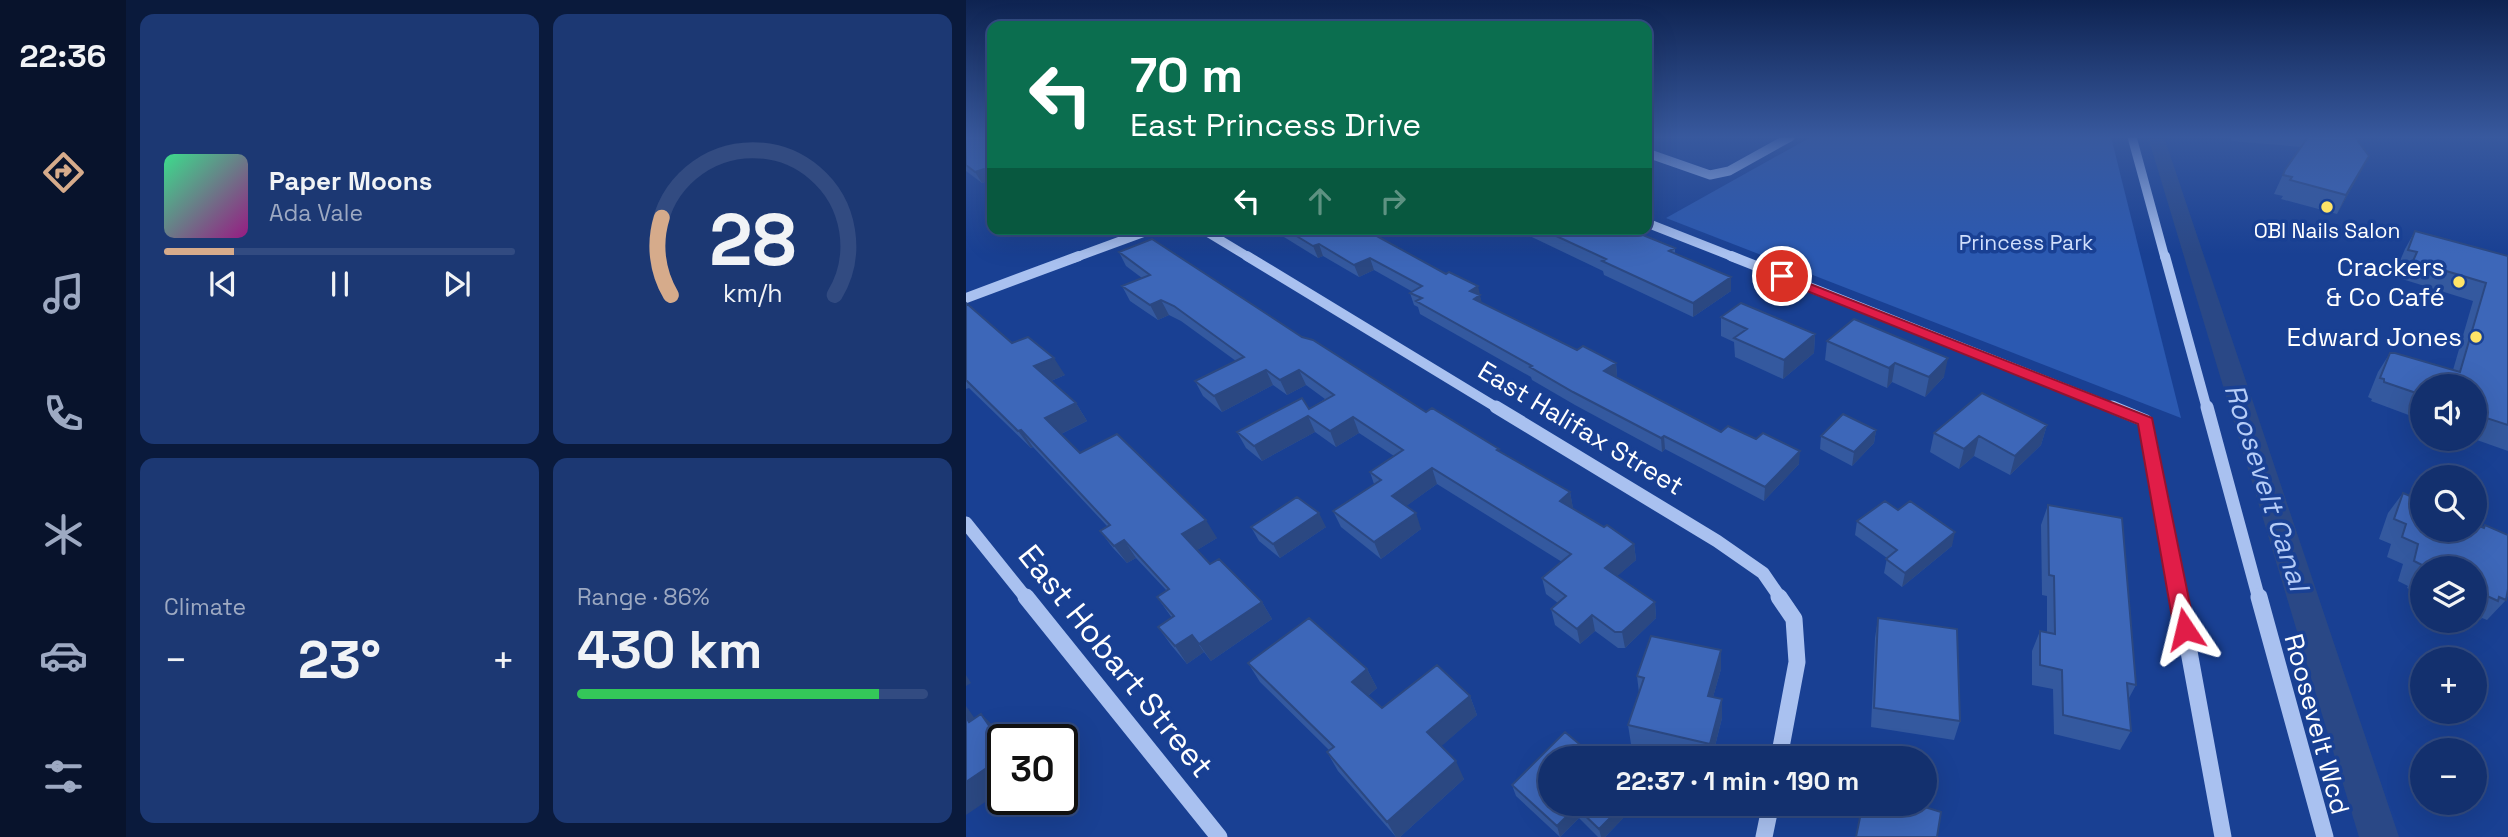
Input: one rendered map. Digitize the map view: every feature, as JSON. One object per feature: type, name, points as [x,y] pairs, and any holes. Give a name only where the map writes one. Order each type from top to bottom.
[{"type":"street","name":"Roosevelt Wcd","points":[[2143,176],[2325,837]]},
{"type":"street","points":[[1652,225],[2146,421],[2223,837]]},
{"type":"street","points":[[966,298],[1137,235]]},
{"type":"street","name":"East Halifax Street","points":[[1212,235],[1717,541],[1763,573],[1794,618],[1797,662],[1781,746]]},
{"type":"street","name":"East Hobart Street","points":[[966,523],[1219,837]]},
{"type":"street","points":[[1764,837],[1768,816]]},
{"type":"green space","name":"Princess Park","points":[[1741,176],[2121,176],[2181,418],[1666,218]]},
{"type":"building","points":[[2288,176],[2357,176],[2346,195],[2290,180],[2292,177]]},
{"type":"building","points":[[2415,231],[2508,256],[2508,425],[2487,418],[2487,374],[2410,374],[2410,391],[2380,378],[2390,353],[2460,372],[2486,283],[2413,261],[2417,252],[2408,250]]},
{"type":"building","points":[[1295,235],[1375,235],[1446,274],[1449,272],[1478,286],[1470,291],[1480,295],[1474,299],[1577,350],[1583,346],[1616,363],[1604,371],[1721,432],[1728,426],[1756,439],[1763,433],[1800,451],[1765,487],[1664,436],[1661,438],[1573,392],[1416,301],[1422,298],[1410,293],[1422,286],[1370,258],[1354,265],[1319,244],[1313,246]]},
{"type":"building","points":[[1554,235],[1643,235],[1675,248],[1669,251],[1731,277],[1693,303],[1602,261],[1606,259]]},
{"type":"building","points":[[1152,239],[1302,337],[1313,340],[1426,412],[1432,408],[1570,492],[1560,501],[1604,527],[1607,525],[1634,544],[1605,568],[1655,602],[1622,632],[1615,632],[1592,615],[1577,629],[1551,609],[1566,596],[1542,578],[1571,554],[1432,468],[1392,496],[1416,513],[1374,542],[1333,511],[1381,480],[1370,472],[1403,450],[1353,417],[1330,431],[1308,416],[1254,446],[1237,432],[1302,398],[1309,409],[1334,395],[1299,370],[1280,380],[1266,370],[1214,396],[1195,381],[1244,357],[1174,306],[1161,300],[1150,305],[1122,286],[1150,275],[1119,252]]},
{"type":"building","points":[[966,303],[1012,343],[1028,337],[1054,358],[1034,366],[1076,403],[1045,418],[1080,453],[1117,434],[1206,520],[1182,534],[1210,564],[1219,559],[1262,602],[1199,644],[1192,635],[1175,646],[1158,627],[1174,616],[1157,597],[1169,589],[1124,540],[1114,546],[1100,531],[1110,525],[1021,430],[1018,431],[966,380]]},
{"type":"building","points":[[1741,303],[1815,334],[1784,360],[1734,338],[1747,329],[1721,317]]},
{"type":"building","points":[[1854,319],[1948,358],[1929,377],[1895,363],[1889,368],[1827,341]]},
{"type":"building","points":[[1982,393],[2047,425],[2015,456],[1979,436],[1964,449],[1934,433]]},
{"type":"building","points":[[1843,414],[1876,430],[1854,452],[1821,436]]},
{"type":"building","points":[[2403,493],[2410,496],[2410,540],[2402,537],[2406,524],[2394,519]]},
{"type":"building","points":[[1297,497],[1319,513],[1273,544],[1251,527]]},
{"type":"building","points":[[1885,501],[1898,510],[1910,501],[1955,532],[1905,573],[1886,559],[1897,550],[1857,521]]},
{"type":"building","points":[[2048,505],[2122,518],[2136,685],[2127,683],[2131,731],[2063,715],[2062,670],[2040,665],[2040,631],[2055,634],[2054,576],[2049,575]]},
{"type":"building","points":[[2487,526],[2508,535],[2506,600],[2499,597],[2498,601],[2487,596],[2487,556],[2415,556],[2418,544],[2413,542],[2487,542]]},
{"type":"building","points":[[1309,618],[1367,669],[1352,682],[1382,708],[1437,665],[1470,696],[1427,732],[1456,761],[1387,822],[1327,752],[1334,747],[1248,663]]},
{"type":"building","points":[[1878,618],[1957,629],[1960,721],[1874,708]]},
{"type":"building","points":[[1651,636],[1721,650],[1708,696],[1722,699],[1710,744],[1628,725],[1644,678],[1637,676]]},
{"type":"building","points":[[981,714],[988,724],[987,768],[966,782],[966,717],[969,722]]},
{"type":"building","points":[[1565,732],[1582,746],[1551,746]]},
{"type":"building","points":[[1538,759],[1538,809],[1512,785]]},
{"type":"building","points":[[1937,811],[1941,812],[1937,837],[1856,837],[1860,816],[1937,816]]},
{"type":"building","points":[[1546,816],[1567,816],[1557,826]]},
{"type":"building","points":[[1585,816],[1612,816],[1599,829]]},
{"type":"waterway","name":"Roosevelt Canal","points":[[2168,176],[2379,837]]},
{"type":"place","name":"OBI Nails Salon","points":[[2327,207]]},
{"type":"place","name":"Crackers & Co Café","points":[[2459,282]]},
{"type":"place","name":"Edward Jones","points":[[2476,337]]},
{"type":"route","points":[[1782,276],[2146,421],[2185,629]]}]
